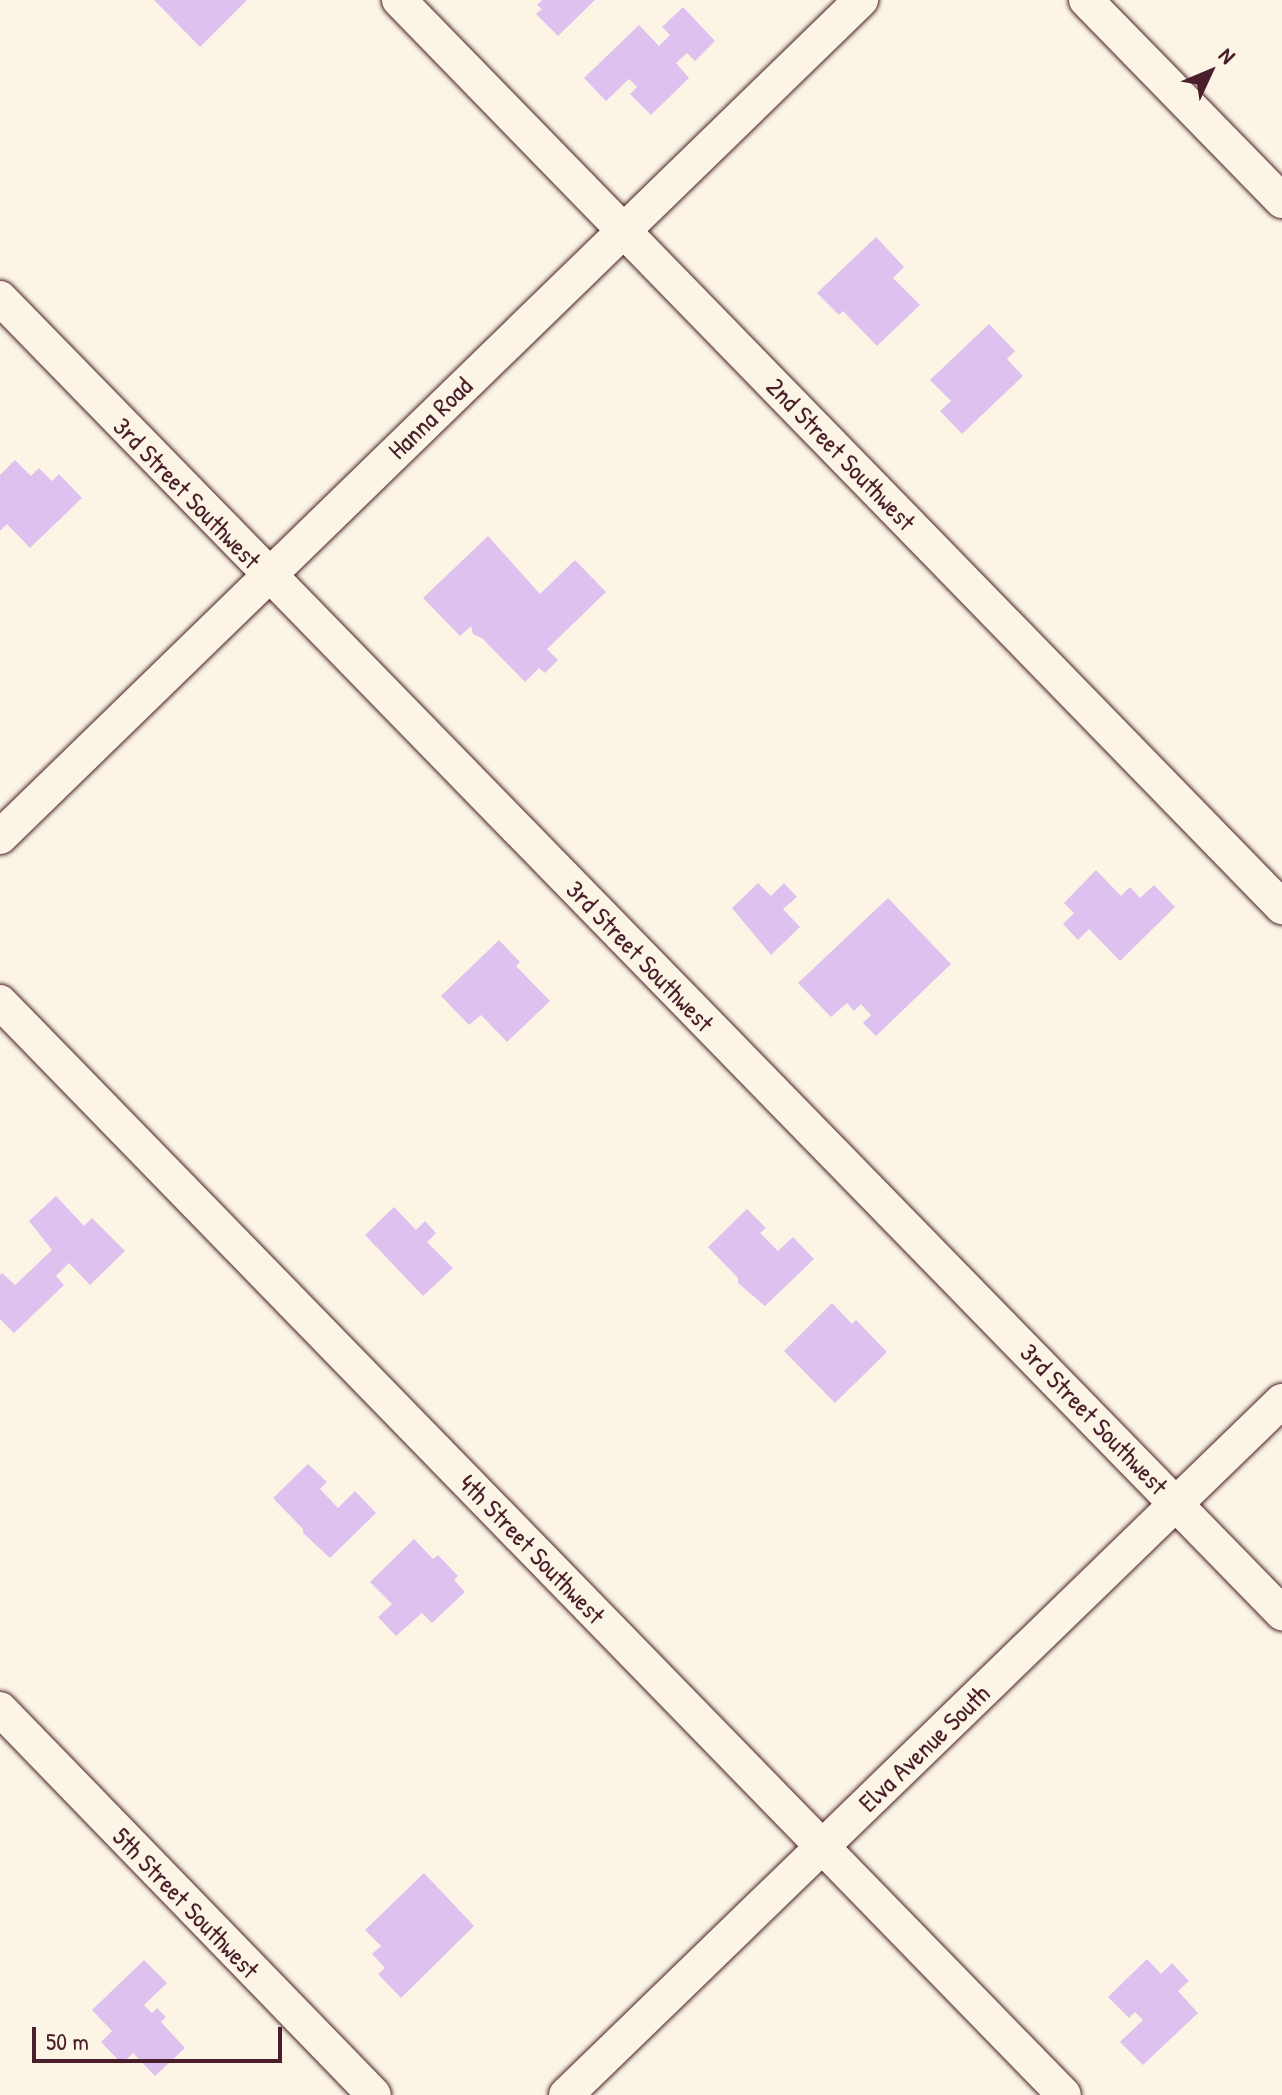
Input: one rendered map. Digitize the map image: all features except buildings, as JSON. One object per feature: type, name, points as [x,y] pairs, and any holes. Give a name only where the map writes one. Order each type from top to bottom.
[{"type":"street","name":"2nd Street Southwest","points":[[399,0],[1282,907]]},
{"type":"street","name":"Hanna Road","points":[[0,837],[861,0]]},
{"type":"street","points":[[1086,0],[1282,201]]},
{"type":"street","name":"3rd Street Southwest","points":[[0,298],[1282,1613]]},
{"type":"street","name":"4th Street Southwest","points":[[0,1002],[1064,2095]]},
{"type":"street","name":"Elva Avenue South","points":[[566,2095],[1282,1401]]},
{"type":"street","name":"5th Street Southwest","points":[[0,1709],[374,2095]]}]
